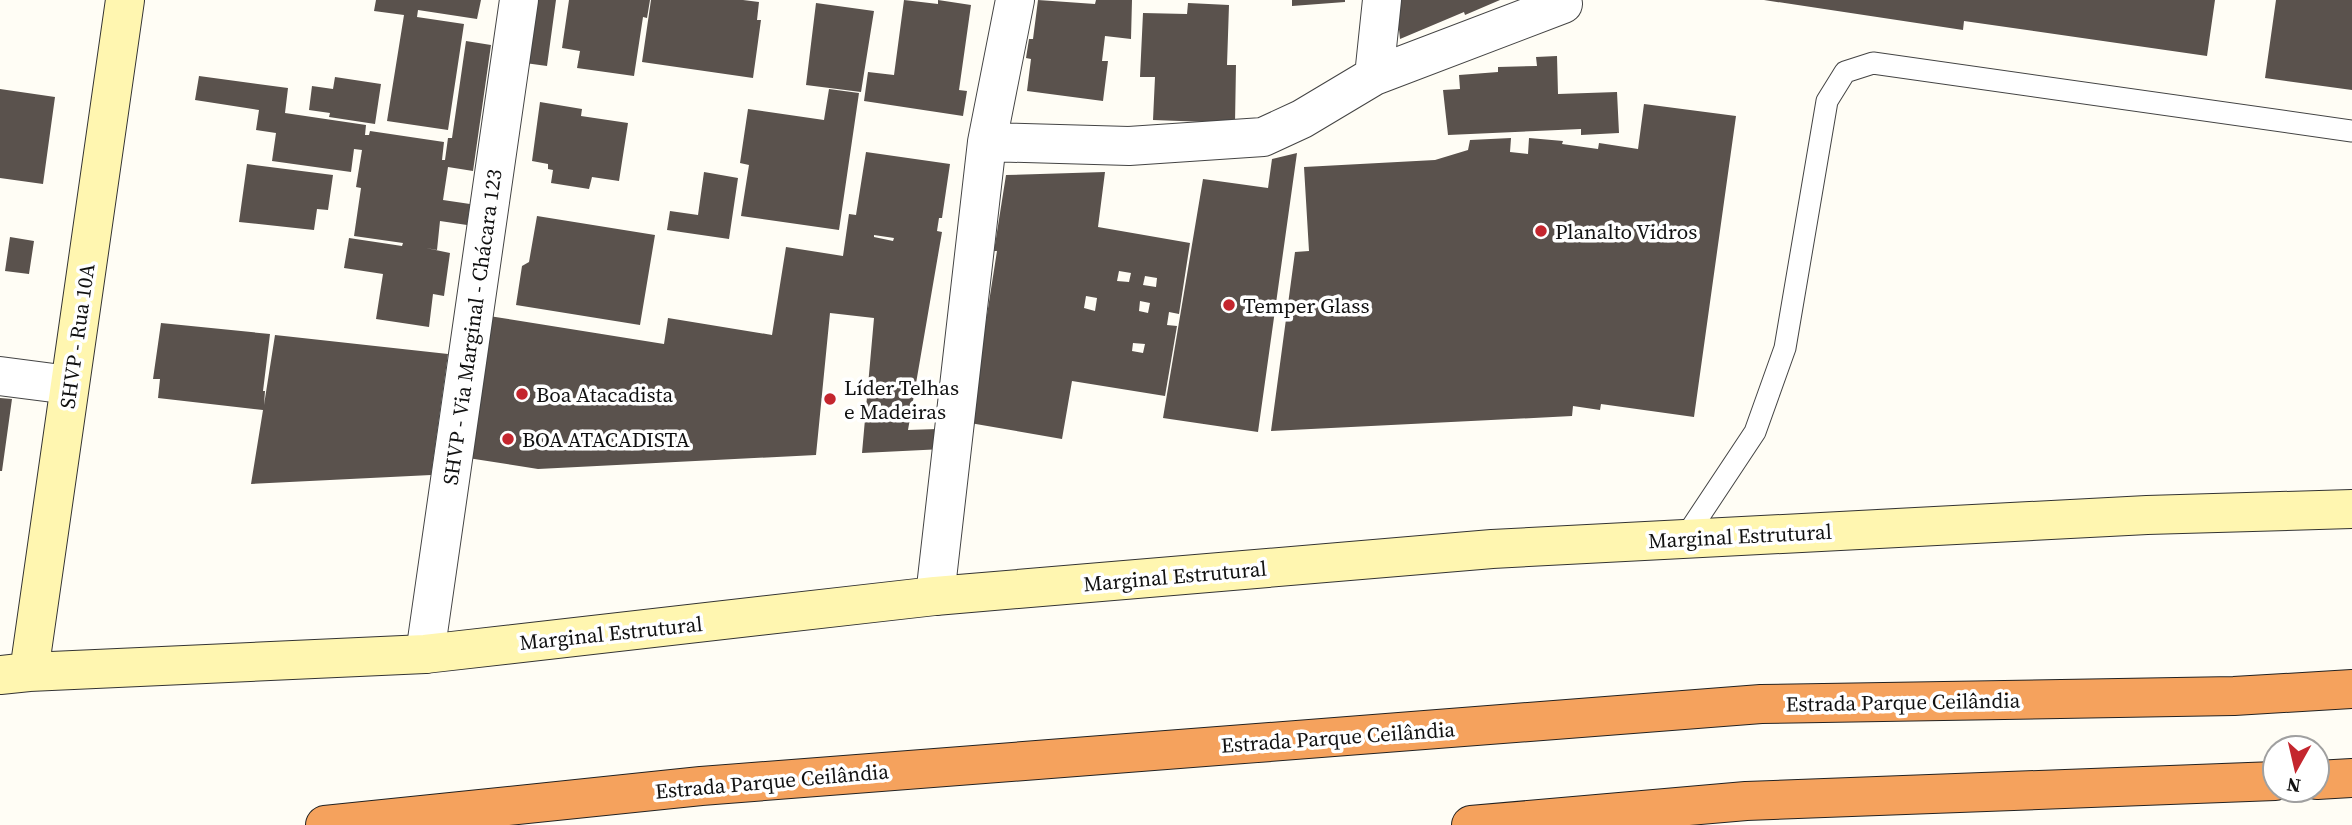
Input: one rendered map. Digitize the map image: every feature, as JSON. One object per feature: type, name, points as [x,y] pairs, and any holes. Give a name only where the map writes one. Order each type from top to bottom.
[{"type":"highway","name":"Estrada Parque Ceilândia","points":[[326,825],[715,785],[1761,704],[2234,696],[2352,689]]},
{"type":"highway","points":[[2331,779],[2352,778]]},
{"type":"highway","points":[[1471,825],[1746,801],[2261,782]]},
{"type":"main road","name":"SHVP - Rua 10A","points":[[14,673],[69,385],[125,0]]},
{"type":"main road","name":"Marginal Estrutural","points":[[14,673],[425,654],[935,596],[1492,549],[2147,514],[2352,509]]},
{"type":"street","name":"SHVP - Via Marginal - Chácara 123","points":[[425,654],[519,0]]},
{"type":"street","points":[[935,596],[987,142],[1015,0]]},
{"type":"street","points":[[1374,76],[1382,0]]},
{"type":"street","points":[[987,142],[1129,146],[1263,137],[1302,119],[1374,76],[1563,4]]},
{"type":"street","points":[[0,376],[69,385]]},
{"type":"lane","points":[[1684,539],[1755,432],[1761,416],[1784,348],[1827,101],[1846,72],[1873,63],[2352,131]]},
{"type":"building","points":[[376,0],[481,0],[477,19],[418,10],[417,17],[464,24],[448,130],[387,121],[404,15],[374,11]]},
{"type":"building","points":[[534,0],[556,0],[547,66],[525,63]]},
{"type":"building","points":[[569,0],[650,0],[647,18],[643,17],[634,76],[577,68],[580,51],[562,48]]},
{"type":"building","points":[[651,0],[759,2],[757,20],[761,20],[753,78],[642,62]]},
{"type":"building","points":[[904,0],[938,4],[938,0],[971,5],[959,90],[967,91],[963,116],[864,101],[868,72],[894,75]]},
{"type":"building","points":[[1038,0],[1095,4],[1096,0],[1132,0],[1131,39],[1105,36],[1102,61],[1108,61],[1103,101],[1027,91],[1031,59],[1026,58],[1029,39],[1033,39]]},
{"type":"building","points":[[1292,0],[1345,0],[1345,2],[1292,6]]},
{"type":"building","points":[[1500,0],[1400,39],[1396,1]]},
{"type":"building","points":[[1764,0],[2215,0],[2207,56],[1964,21],[1963,30]]},
{"type":"building","points":[[2276,0],[2352,0],[2352,90],[2265,78]]},
{"type":"building","points":[[816,3],[874,11],[861,92],[806,85]]},
{"type":"building","points":[[1188,3],[1229,5],[1227,65],[1236,65],[1235,123],[1153,120],[1155,77],[1140,77],[1143,13],[1187,14]]},
{"type":"building","points":[[466,41],[491,45],[473,171],[448,167],[443,200],[470,204],[467,225],[440,221],[437,250],[426,248],[450,253],[444,296],[433,294],[429,327],[376,319],[383,274],[344,268],[349,238],[402,246],[403,243],[354,236],[361,188],[356,187],[362,150],[354,149],[351,172],[272,161],[276,133],[256,130],[259,110],[195,100],[199,76],[288,88],[285,113],[366,125],[365,135],[369,135],[370,131],[444,142],[442,160],[445,160],[448,138],[452,138]]},
{"type":"building","points":[[1557,56],[1558,94],[1617,92],[1619,133],[1581,135],[1581,129],[1448,135],[1443,90],[1460,89],[1459,75],[1498,72],[1498,67],[1537,66],[1536,57]]},
{"type":"building","points":[[335,77],[381,84],[375,124],[329,117],[330,113],[309,110],[312,86],[333,89]]},
{"type":"building","points":[[0,89],[55,97],[43,184],[0,178]]},
{"type":"building","points":[[829,89],[859,93],[839,230],[741,216],[749,165],[740,163],[748,109],[824,120]]},
{"type":"building","points":[[540,102],[582,109],[581,116],[628,123],[619,181],[592,177],[589,189],[551,183],[553,170],[548,169],[548,164],[532,161]]},
{"type":"building","points":[[1644,104],[1736,116],[1694,417],[1601,404],[1600,410],[1573,406],[1572,416],[1271,431],[1295,252],[1309,251],[1304,167],[1435,160],[1468,150],[1470,140],[1511,138],[1510,152],[1528,154],[1529,138],[1563,141],[1562,144],[1598,149],[1599,143],[1638,149]]},
{"type":"building","points":[[866,152],[950,164],[942,218],[939,218],[937,231],[942,232],[908,430],[966,428],[964,448],[862,453],[874,318],[830,313],[816,455],[538,469],[468,458],[489,316],[664,344],[668,318],[772,335],[786,247],[843,256],[849,214],[856,215]],"holes":[[[874,235],[894,238],[893,241]]]},
{"type":"building","name":"Temper Glass","points":[[1297,153],[1258,432],[1163,418],[1203,179],[1268,188],[1272,159]]},
{"type":"building","points":[[247,164],[333,175],[328,210],[317,209],[314,230],[239,222]]},
{"type":"building","points":[[704,172],[738,178],[729,239],[667,230],[670,211],[698,215]]},
{"type":"building","points":[[1105,172],[1098,227],[1190,243],[1179,314],[1169,312],[1167,325],[1177,326],[1165,396],[1072,381],[1062,439],[970,423],[1006,175]],"holes":[[[1119,271],[1131,273],[1129,282],[1117,281]],[[1145,276],[1157,278],[1156,287],[1143,285]],[[1086,296],[1097,298],[1095,311],[1084,308]],[[1140,301],[1150,303],[1148,313],[1139,311]],[[1133,343],[1145,344],[1143,353],[1132,351]]]},
{"type":"building","points":[[537,216],[655,235],[640,325],[516,305],[522,266],[529,262]]},
{"type":"building","points":[[10,237],[34,241],[29,274],[5,271]]},
{"type":"building","points":[[161,323],[270,334],[263,391],[264,405],[275,335],[448,354],[431,475],[251,484],[263,410],[158,398],[160,379],[153,379]]},
{"type":"building","points":[[0,398],[12,399],[2,471],[0,471]]},
{"type":"place","name":"Planalto Vidros","points":[[1541,231]]},
{"type":"place","name":"Temper Glass","points":[[1229,305]]},
{"type":"place","name":"Boa Atacadista","points":[[522,394]]},
{"type":"place","name":"Líder Telhas e Madeiras","points":[[830,399]]},
{"type":"place","name":"BOA ATACADISTA","points":[[508,439]]}]
